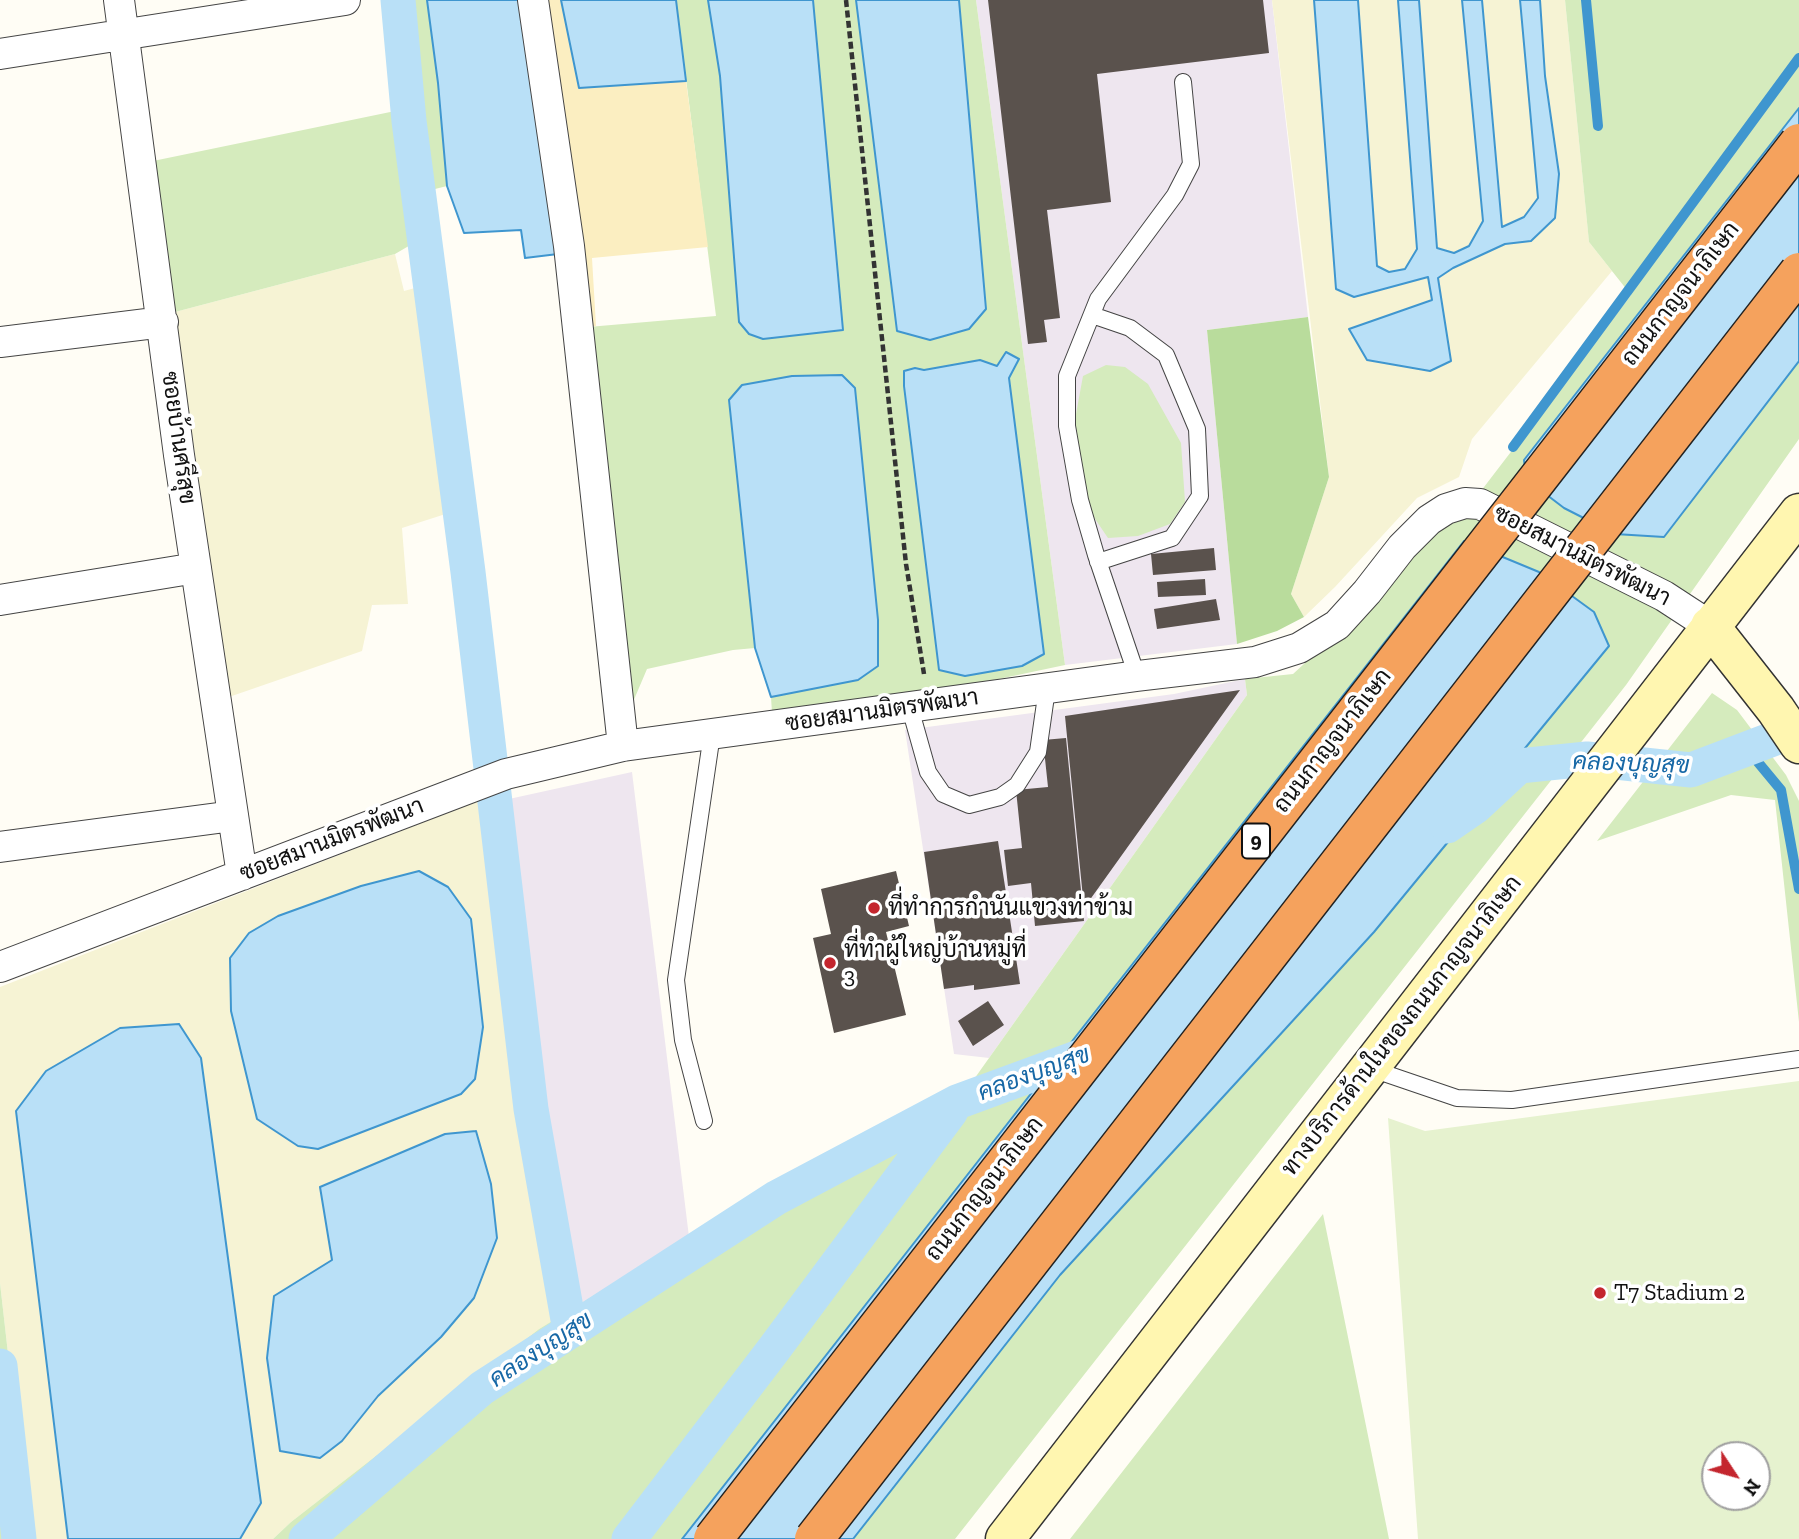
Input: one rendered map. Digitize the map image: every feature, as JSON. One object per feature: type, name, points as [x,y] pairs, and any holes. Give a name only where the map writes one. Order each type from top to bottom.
[{"type":"highway","name":"ถนนกาญจนาภิเษก","points":[[712,1539],[1799,143]]},
{"type":"highway","points":[[814,1539],[1799,272]]},
{"type":"main road","name":"ทางบริการด้านในของถนนกาญจนาภิเษก","points":[[1005,1539],[1799,513]]},
{"type":"main road","points":[[1710,626],[1776,710],[1799,744]]},
{"type":"street","name":"ซอยบ้านศรีสุข","points":[[119,0],[196,568],[242,875]]},
{"type":"street","points":[[0,54],[345,0]]},
{"type":"street","points":[[533,0],[569,246],[623,746]]},
{"type":"street","points":[[0,342],[163,322]]},
{"type":"street","name":"ซอยสมานมิตรพัฒนา","points":[[0,967],[494,778],[623,746],[1255,662],[1299,648],[1337,625],[1402,547],[1429,520],[1446,509],[1465,503],[1480,503],[1664,596],[1710,626]]},
{"type":"street","points":[[0,600],[196,568]]},
{"type":"street","points":[[0,847],[233,816]]},
{"type":"lane","points":[[1137,676],[1080,500],[1068,426],[1067,376],[1098,299],[1175,195],[1191,164],[1183,82]]},
{"type":"lane","points":[[1092,314],[1130,328],[1166,355],[1197,429],[1200,496],[1171,538],[1098,562]]},
{"type":"lane","points":[[920,707],[928,772],[943,794],[969,805],[1000,797],[1017,785],[1038,752],[1047,689]]},
{"type":"lane","points":[[704,1121],[683,1040],[677,979],[712,734]]},
{"type":"lane","points":[[1369,1068],[1457,1098],[1511,1100],[1799,1059]]},
{"type":"path","points":[[846,0],[920,707]]},
{"type":"shaded area","points":[[976,0],[1272,0],[1308,317],[1207,330],[1237,644],[1065,665]]},
{"type":"shaded area","points":[[1272,0],[1314,0],[1336,289],[1354,296],[1428,277],[1433,300],[1349,329],[1430,371],[1438,278],[1452,268],[1505,244],[1531,241],[1555,218],[1540,0],[1565,0],[1589,242],[1612,271],[1472,439],[1459,477],[1417,498],[1304,617],[1291,594],[1329,477]]},
{"type":"shaded area","points":[[1358,0],[1398,0],[1417,249],[1405,269],[1389,272],[1377,266]]},
{"type":"shaded area","points":[[1419,0],[1462,0],[1483,221],[1469,246],[1454,253],[1437,248]]},
{"type":"shaded area","points":[[1482,0],[1520,0],[1538,198],[1524,217],[1501,227]]},
{"type":"shaded area","points":[[395,254],[404,291],[426,285],[458,510],[402,528],[408,604],[372,605],[362,651],[229,697],[175,312]]},
{"type":"shaded area","points":[[1245,679],[1247,695],[989,1058],[954,1054],[905,730],[1174,694]]},
{"type":"shaded area","points":[[632,772],[689,1237],[572,1309],[557,1237],[509,799]]},
{"type":"shaded area","points":[[509,799],[557,1237],[572,1309],[539,1329],[291,1522],[273,1539],[29,1539],[0,1283],[0,987],[478,801]],"holes":[[[419,871],[257,1119],[231,1011],[278,916],[361,886]],[[332,1260],[441,1337],[378,1396],[342,1441],[274,1296]]]},
{"type":"green space","points":[[387,0],[427,0],[447,186],[411,195],[419,240],[395,254],[175,312],[153,161],[400,110]]},
{"type":"green space","points":[[676,0],[708,0],[720,76],[843,330],[813,0],[856,0],[897,331],[986,308],[959,0],[976,0],[1065,665],[994,680],[772,713],[771,697],[858,680],[878,666],[878,620],[855,388],[729,400],[755,648],[733,650],[647,669],[630,709],[588,327],[716,316]],"holes":[[[1019,359],[1009,378],[904,371],[915,368],[924,370],[997,366]]]},
{"type":"green space","points":[[1565,0],[1799,0],[1799,439],[1626,685],[955,1539],[273,1539],[291,1522],[539,1329],[775,1185],[967,1089],[1247,695],[1245,679],[1293,674],[1342,629],[1442,524],[1458,521],[1631,295],[1589,242]]},
{"type":"green space","points":[[1308,317],[1329,477],[1291,594],[1304,617],[1277,631],[1237,644],[1207,330]]},
{"type":"green space","points":[[1106,365],[1125,367],[1148,384],[1181,443],[1185,502],[1170,524],[1138,536],[1108,538],[1089,510],[1076,448],[1076,414],[1083,376]]},
{"type":"green space","points":[[1712,693],[1737,710],[1786,775],[1799,801],[1799,1022],[1775,800],[1731,795],[1597,841]]},
{"type":"green space","name":"T7 Stadium 2","points":[[1799,1081],[1799,1539],[1418,1539],[1388,1118],[1425,1131]]},
{"type":"green space","points":[[1323,1214],[1389,1539],[1070,1539]]},
{"type":"green space","points":[[0,1283],[29,1539],[0,1539]]},
{"type":"sand","points":[[523,0],[561,0],[580,88],[686,81],[708,247],[592,258],[596,326],[589,327]]},
{"type":"water","points":[[427,0],[524,0],[558,254],[525,258],[521,230],[464,233],[447,186]]},
{"type":"water","points":[[561,0],[676,0],[686,81],[579,88]]},
{"type":"water","points":[[708,0],[813,0],[843,330],[763,339],[749,334],[739,322],[720,76]]},
{"type":"water","points":[[856,0],[959,0],[986,309],[969,329],[930,340],[897,331]]},
{"type":"water","points":[[1314,0],[1358,0],[1377,266],[1389,272],[1405,269],[1417,249],[1398,0],[1419,0],[1437,248],[1454,253],[1469,246],[1483,221],[1462,0],[1482,0],[1502,227],[1524,217],[1538,198],[1520,0],[1540,0],[1545,76],[1559,174],[1555,218],[1531,241],[1505,244],[1453,268],[1438,278],[1451,361],[1430,371],[1367,360],[1349,329],[1432,300],[1428,277],[1354,297],[1336,289]]},
{"type":"water","points":[[1799,108],[1799,361],[1664,537],[1615,534],[1564,508],[1526,479],[1524,460]]},
{"type":"water","points":[[1006,352],[1019,359],[1009,378],[1044,654],[1022,666],[965,676],[939,670],[904,371],[980,360],[997,366]]},
{"type":"water","points":[[842,375],[855,388],[878,620],[878,666],[858,680],[771,697],[755,648],[729,400],[742,385],[792,376]]},
{"type":"water","points":[[1464,541],[1539,572],[1594,612],[1609,646],[1374,932],[1060,1275],[853,1539],[682,1539]]},
{"type":"water","points":[[419,871],[448,887],[471,919],[483,1027],[475,1079],[461,1094],[318,1149],[298,1146],[257,1119],[231,1011],[230,958],[249,933],[278,916],[361,886]]},
{"type":"water","points":[[179,1024],[201,1058],[261,1503],[240,1539],[68,1539],[16,1111],[46,1071],[120,1028]]},
{"type":"water","points":[[476,1131],[491,1184],[497,1238],[474,1298],[441,1337],[378,1396],[342,1441],[320,1458],[280,1451],[267,1358],[274,1296],[332,1260],[320,1187],[445,1134]]},
{"type":"building","points":[[988,0],[1263,0],[1269,53],[1097,74],[1111,202],[1047,210],[1060,318],[1044,320],[1047,342],[1028,344]]},
{"type":"building","points":[[1214,548],[1216,570],[1153,575],[1151,554]]},
{"type":"building","points":[[1205,579],[1206,595],[1158,597],[1157,582]]},
{"type":"building","points":[[1216,599],[1220,620],[1157,629],[1154,609]]},
{"type":"building","points":[[1240,690],[1084,908],[1065,716]]},
{"type":"building","points":[[1066,738],[1084,921],[1035,926],[1031,883],[1008,886],[1004,850],[1022,848],[1016,790],[1048,787],[1043,740]]},
{"type":"building","points":[[998,841],[1020,984],[974,990],[974,985],[944,989],[924,852]]},
{"type":"building","points":[[896,871],[909,926],[886,932],[906,1015],[834,1033],[813,938],[831,934],[821,889]]},
{"type":"building","points":[[988,1001],[1004,1025],[973,1046],[958,1021]]},
{"type":"waterway","points":[[398,0],[409,121],[468,572],[531,1109],[570,1331]]},
{"type":"waterway","points":[[1586,0],[1598,126]]},
{"type":"waterway","points":[[1513,447],[1799,58]]},
{"type":"waterway","name":"คลองบุญสุข","points":[[1447,826],[1476,806],[1519,766],[1587,759],[1691,770],[1799,729]]},
{"type":"waterway","points":[[1747,749],[1781,790],[1799,889]]},
{"type":"waterway","name":"คลองบุญสุข","points":[[306,1539],[482,1388],[776,1198],[957,1102],[1096,1051]]},
{"type":"waterway","points":[[629,1539],[951,1111]]},
{"type":"waterway","points":[[0,1366],[19,1539]]},
{"type":"place","name":"ที่ทำการกำนันแขวงท่าข้าม","points":[[874,908]]},
{"type":"place","name":"ที่ทำผู้ใหญ่บ้านหมู่ที่ 3","points":[[830,963]]},
{"type":"place","name":"T7 Stadium 2","points":[[1600,1293]]}]
